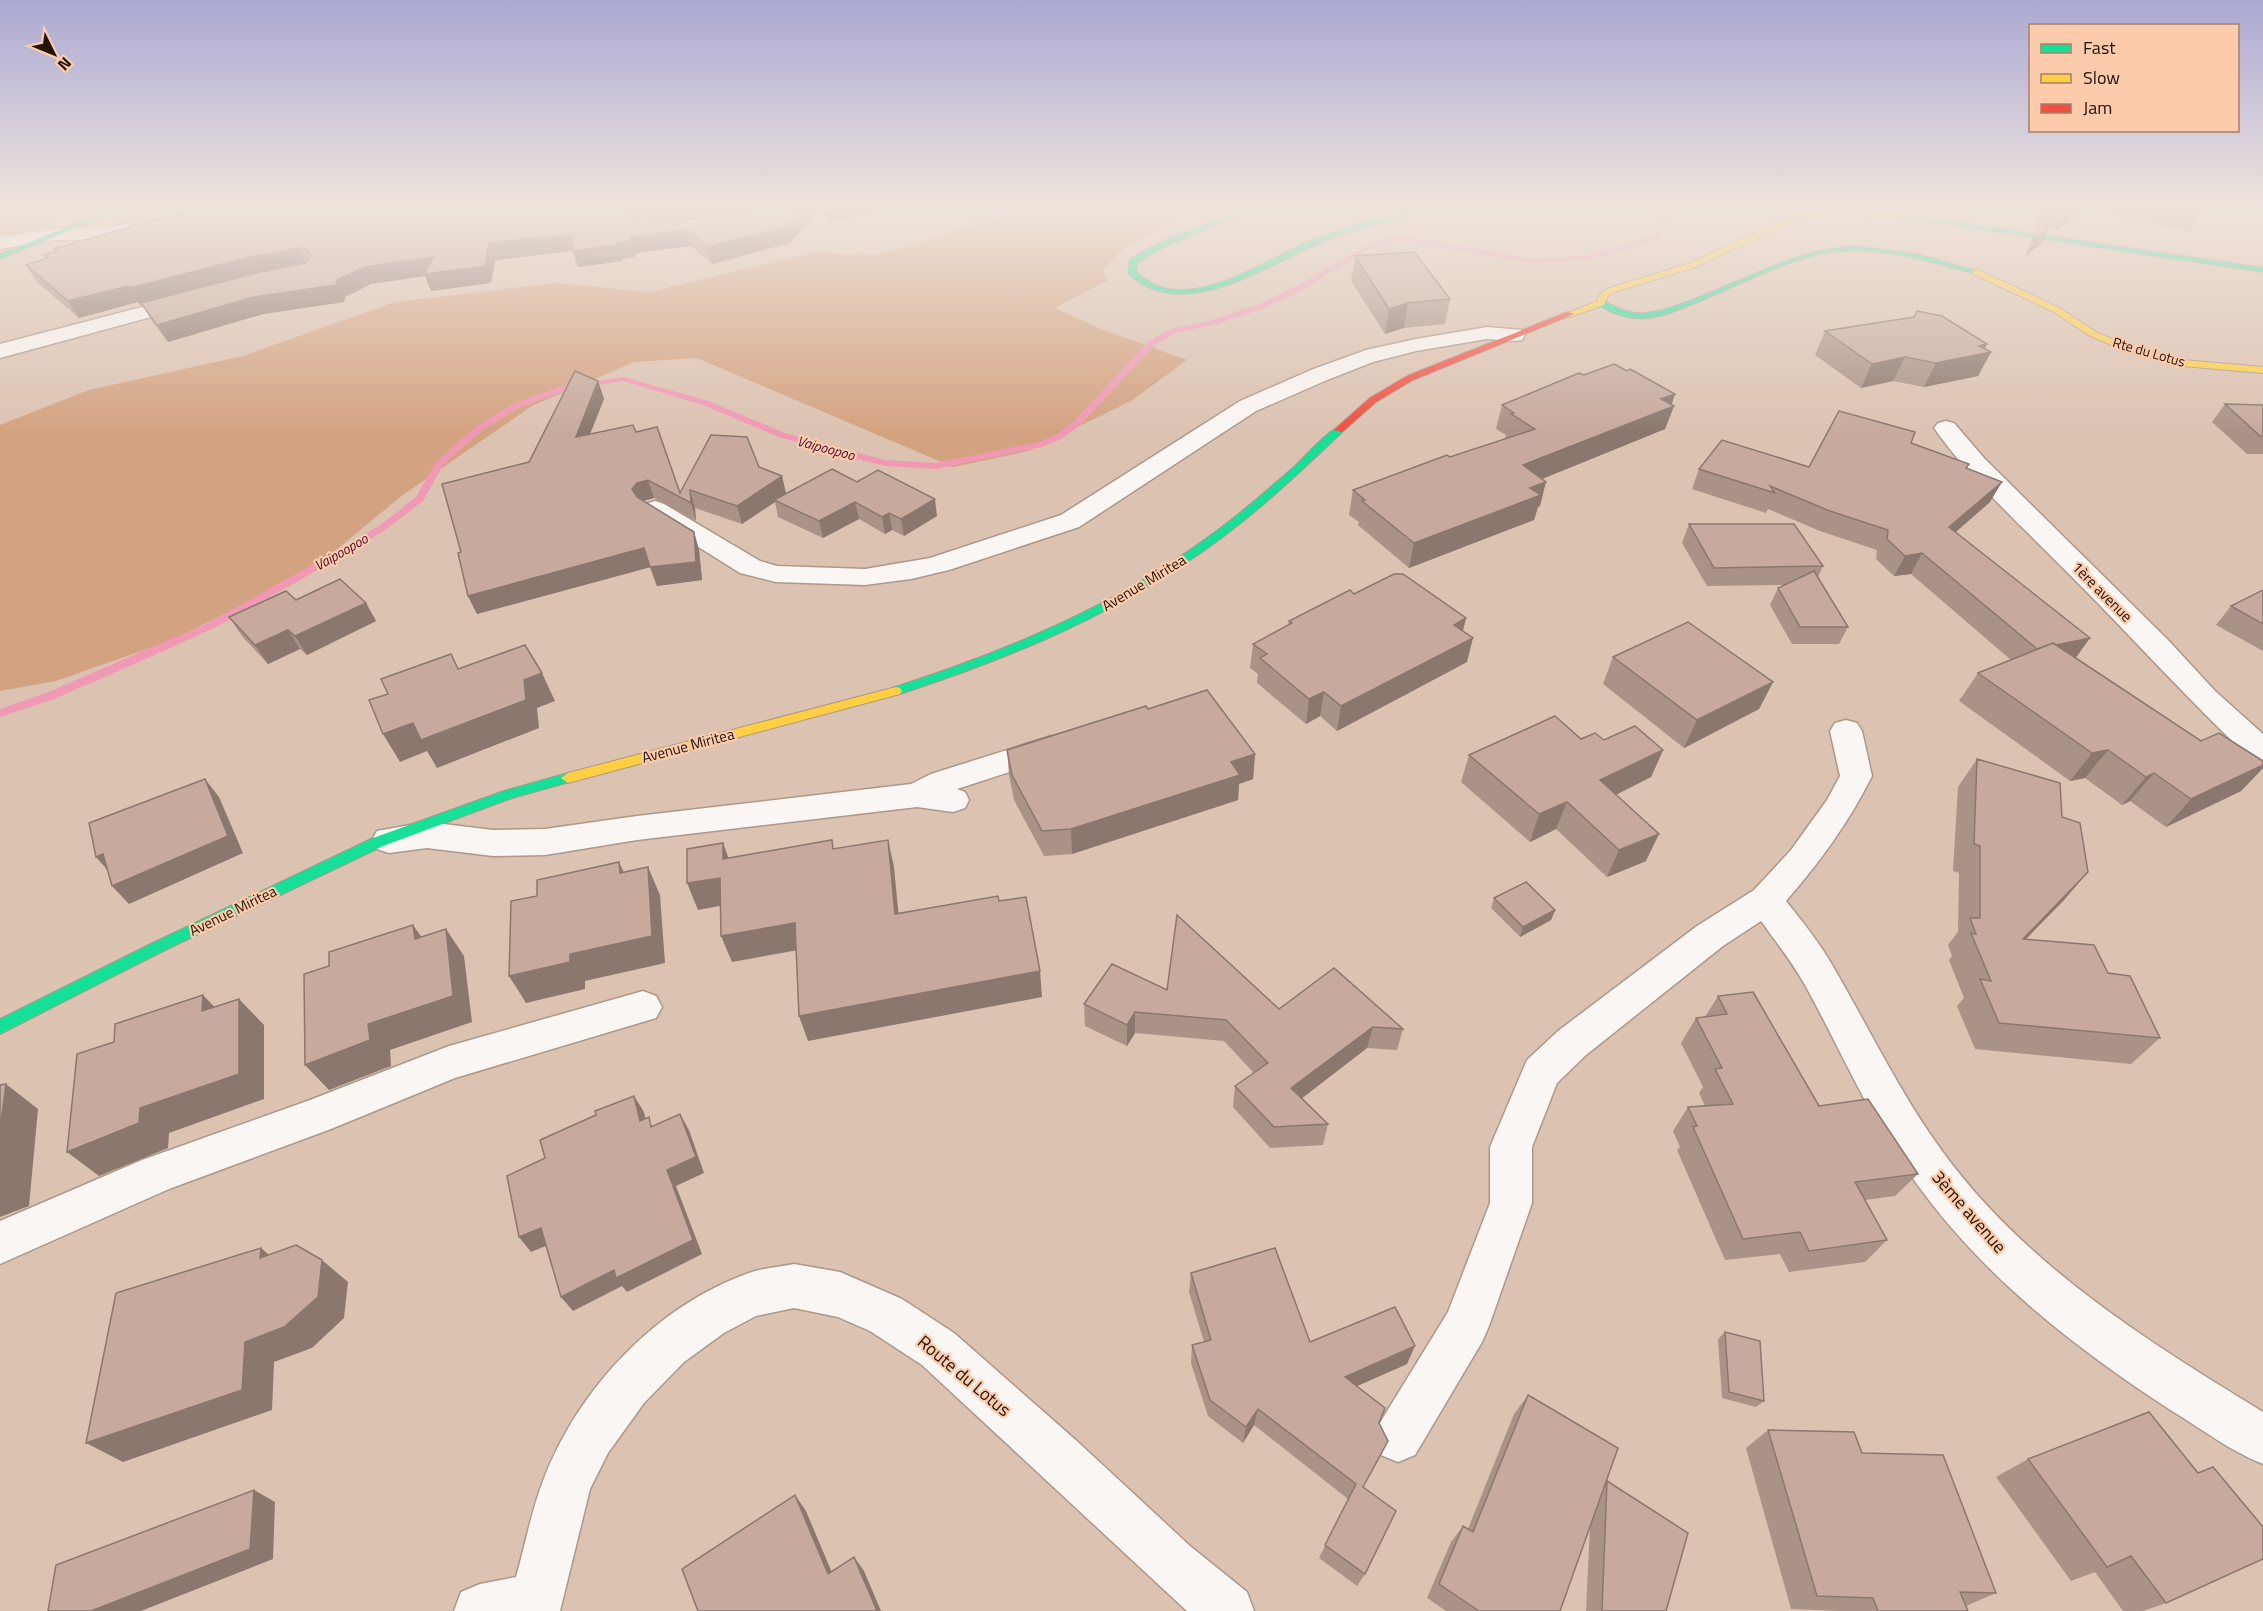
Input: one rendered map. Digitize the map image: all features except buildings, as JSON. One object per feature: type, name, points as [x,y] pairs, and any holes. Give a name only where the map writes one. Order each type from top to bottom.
[{"type":"main road","points":[[1146,283],[1163,290],[1200,292],[1229,283]]},
{"type":"main road","name":"Avenue Miritea","points":[[0,1027],[160,946],[378,842],[509,794],[936,680],[1027,644],[1107,606],[1190,556],[1247,512],[1356,413],[1386,391],[1424,372],[1514,335],[1601,303],[1604,295],[1612,290],[1637,283]]},
{"type":"main road","name":"Rte du Lotus","points":[[1601,303],[1625,313],[1659,314],[1738,283]]},
{"type":"main road","name":"Rte du Lotus","points":[[2002,283],[2057,310],[2093,334],[2131,350],[2183,363],[2263,370]]},
{"type":"street","points":[[0,351],[203,297]]},
{"type":"street","points":[[653,508],[750,567],[762,571],[805,576],[850,577],[911,571],[1070,521],[1248,406],[1319,375],[1366,357],[1416,345],[1487,333],[1514,335]]},
{"type":"street","name":"1ère avenue","points":[[1946,428],[1975,463],[2158,648],[2204,698],[2263,752]]},
{"type":"street","points":[[1398,1438],[1466,1326],[1511,1203],[1511,1147],[1541,1072],[1572,1043],[1710,936],[1766,900],[1806,856],[1840,807],[1856,776],[1846,731]]},
{"type":"street","points":[[917,795],[942,782],[1077,739]]},
{"type":"street","points":[[378,842],[427,835],[493,843],[545,842],[649,827],[917,795],[953,800]]},
{"type":"street","name":"3ème avenue","points":[[1766,900],[1817,973],[1876,1085],[1944,1188],[1984,1234],[2080,1319],[2189,1394],[2263,1440]]},
{"type":"street","points":[[0,1243],[157,1174],[449,1064],[643,1008]]},
{"type":"street","name":"Route du Lotus","points":[[534,1606],[567,1483],[591,1436],[627,1386],[668,1346],[708,1317],[752,1295],[794,1286],[840,1295],[886,1315],[938,1349],[1062,1460],[1172,1564],[1228,1611]]},
{"type":"street","points":[[480,1611],[534,1606]]},
{"type":"shaded area","points":[[554,283],[649,292],[686,283],[1103,283],[1055,308],[1101,329],[1187,360],[1131,401],[1028,451],[953,467],[697,358],[634,362],[532,406],[404,494],[308,573],[167,642],[56,681],[0,691],[0,425],[89,390],[243,356],[395,302]]},
{"type":"waterway","name":"Vaipoopoo","points":[[0,713],[50,696],[212,625],[298,577],[382,528],[420,499],[439,464],[477,430],[516,406],[565,388],[623,379],[706,403],[782,435],[837,451],[885,463],[936,466],[1042,444],[1058,437],[1075,425],[1152,343],[1174,331],[1211,323],[1262,306],[1308,283]]},
{"type":"traffic: fast","points":[[1147,283],[1152,287],[1174,292],[1196,291],[1225,283]]},
{"type":"traffic: fast","points":[[1601,303],[1631,315],[1658,314],[1738,283]]},
{"type":"traffic: fast","points":[[896,691],[1036,640],[1134,590],[1189,556],[1234,523],[1278,487],[1339,430]]},
{"type":"traffic: fast","points":[[0,1027],[160,946],[378,842],[509,794],[568,778]]},
{"type":"traffic: slow","points":[[1570,314],[1601,303],[1604,295],[1612,290],[1634,283]]},
{"type":"traffic: slow","points":[[2000,283],[2057,310],[2093,334],[2131,350],[2183,363],[2263,370]]},
{"type":"traffic: slow","points":[[568,778],[896,691]]},
{"type":"traffic: jam","points":[[1339,430],[1373,400],[1410,378],[1570,314]]}]
